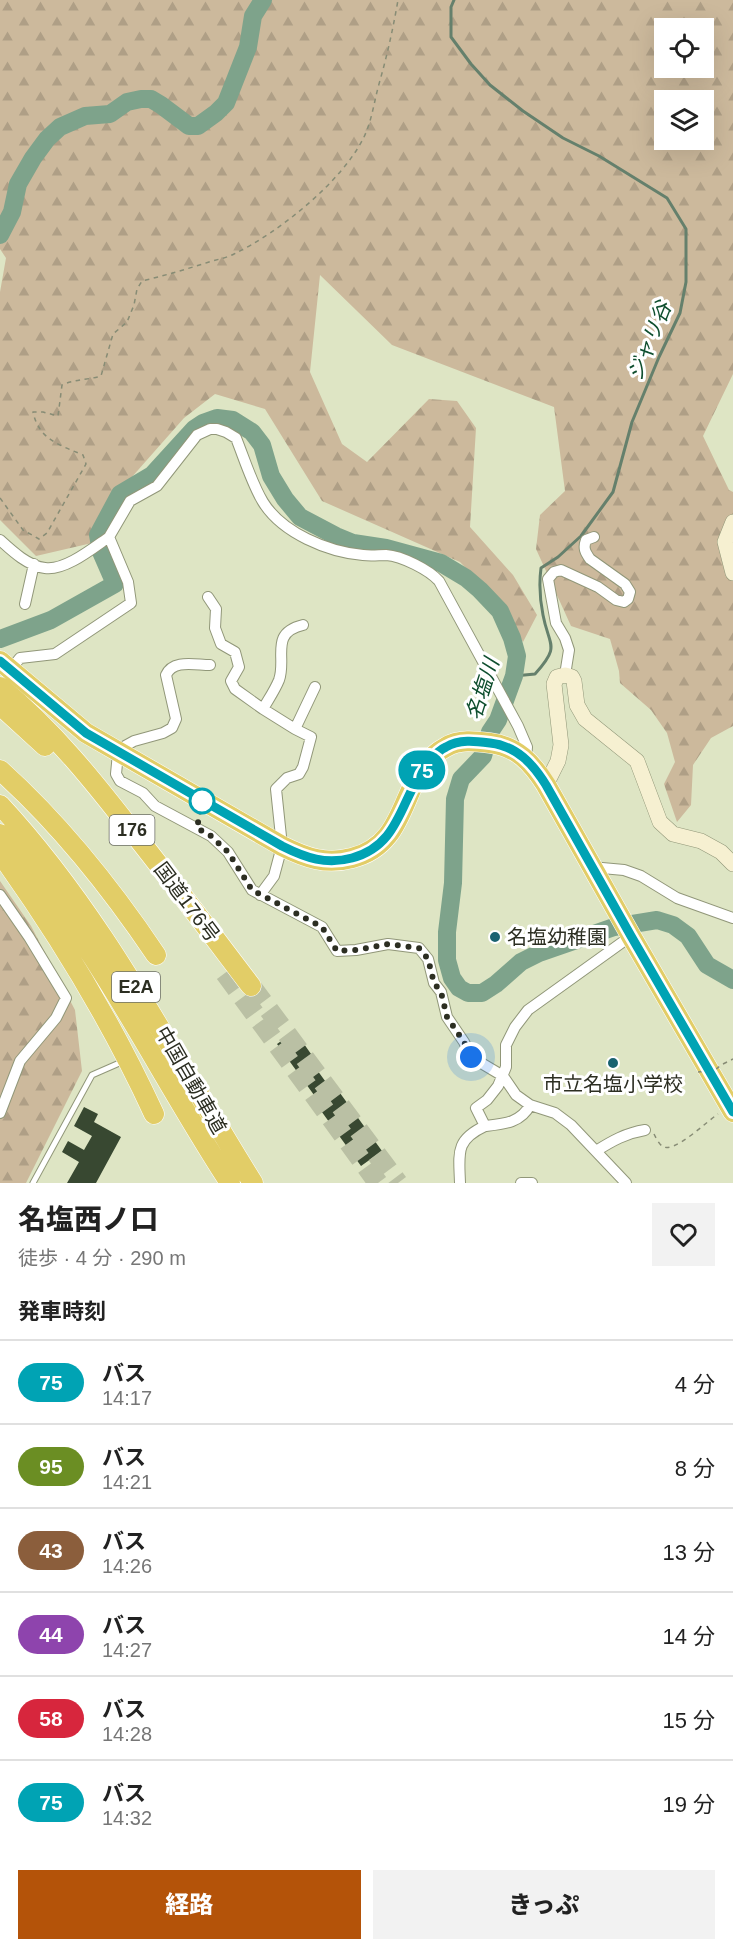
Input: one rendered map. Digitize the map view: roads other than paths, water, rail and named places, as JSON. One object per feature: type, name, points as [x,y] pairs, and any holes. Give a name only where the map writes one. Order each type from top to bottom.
[{"type":"highway","points":[[5,665],[69,721],[118,753],[282,846],[305,857],[333,862],[367,854],[383,842],[392,832],[419,773],[445,747],[463,741],[497,744],[526,758],[546,785],[732,1109]]},
{"type":"highway","name":"国道176号","points":[[0,687],[25,707],[66,750],[251,986]]},
{"type":"highway","name":"国道176号","points":[[0,705],[53,753],[141,860],[225,973]]},
{"type":"highway","points":[[0,770],[56,825],[126,911],[156,955]]},
{"type":"highway","name":"中国自動車道","points":[[0,805],[58,874],[95,924],[163,1031],[253,1183]]},
{"type":"highway","name":"中国自動車道","points":[[0,834],[76,932],[115,992],[230,1183]]},
{"type":"highway","points":[[0,853],[50,927],[128,1059],[154,1114]]},
{"type":"street","points":[[0,540],[34,564],[45,568],[62,565],[75,559],[110,537],[130,501],[157,486],[197,435],[210,429],[226,432],[236,438],[264,502],[282,524],[300,536],[337,550],[362,555],[389,555],[431,573],[439,581],[518,726],[527,747],[526,758]]},
{"type":"street","points":[[733,522],[725,542],[733,573]]},
{"type":"street","points":[[5,665],[20,658],[55,654],[131,603],[128,582],[110,537]]},
{"type":"street","points":[[565,675],[569,650],[556,623],[548,579],[550,576],[561,570],[598,587],[616,600],[624,602],[628,599],[630,592],[625,584],[590,559],[586,553],[584,546],[586,540],[594,537]]},
{"type":"street","points":[[25,604],[34,564]]},
{"type":"street","points":[[208,597],[216,609],[215,628],[221,644],[235,652],[239,667],[231,681],[235,689],[263,709],[311,737],[299,774],[287,778],[276,789],[282,846],[274,876],[260,895]]},
{"type":"street","points":[[263,709],[279,678],[281,641],[288,631],[303,625]]},
{"type":"street","points":[[210,665],[174,665],[169,669],[166,675],[176,719],[172,728],[163,733],[134,741],[118,753],[116,774],[120,781],[142,792],[155,806],[211,836],[228,852],[252,890],[322,927],[337,951],[388,944],[419,948],[428,959],[434,983],[441,992],[447,1017],[471,1057],[503,1076],[516,1095],[530,1105],[555,1113],[571,1125],[626,1183]]},
{"type":"street","points":[[546,785],[558,761],[561,744],[554,684],[557,677],[565,675],[572,677],[574,681],[577,705],[585,719],[637,761],[657,817],[664,827],[673,834],[701,841],[721,852],[733,864]]},
{"type":"street","points":[[295,729],[315,687]]},
{"type":"street","points":[[591,867],[624,870],[641,876],[677,898],[733,918]]},
{"type":"street","points":[[0,895],[66,998],[56,1018],[20,1060],[0,1113]]},
{"type":"street","points":[[485,1126],[476,1108],[487,1100],[503,1076],[506,1067],[506,1045],[515,1027],[528,1010],[628,931]]},
{"type":"street","points":[[460,1183],[461,1146],[470,1133],[485,1126],[500,1125],[515,1120],[523,1116],[530,1105]]},
{"type":"street","points":[[596,1151],[623,1136],[645,1130]]},
{"type":"street","points":[[521,1183],[532,1183]]},
{"type":"lane","points":[[33,1183],[92,1076],[128,1059]]},
{"type":"waterway","points":[[0,235],[12,212],[18,184],[33,158],[47,139],[60,127],[85,116],[110,114],[127,102],[141,99],[151,99],[189,126],[198,126],[216,113],[226,103],[248,47],[253,16],[263,0]]},
{"type":"waterway","name":"ジャリ谷","points":[[454,0],[451,7],[451,37],[490,85],[563,138],[599,156],[667,198],[686,229],[686,282],[680,313],[632,422],[613,492],[581,536],[558,557],[541,568],[541,603],[551,651],[535,674],[514,676]]},
{"type":"waterway","name":"名塩川","points":[[0,639],[51,620],[115,584],[101,552],[98,535],[120,494],[152,475],[194,429],[203,423],[217,418],[233,420],[252,432],[262,445],[271,476],[285,499],[300,517],[353,543],[386,548],[441,563],[466,578],[500,611],[512,638],[517,656],[514,676],[498,720],[490,732],[483,756],[461,779],[455,799],[453,883],[447,932],[447,960],[452,978],[459,988],[468,993],[482,993],[521,962],[539,953],[614,927],[657,920],[673,925],[688,936],[707,965],[733,980]]},
{"type":"tunnel","points":[[225,973],[378,1183]]},
{"type":"tunnel","points":[[251,986],[398,1183]]},
{"type":"place","name":"名塩幼稚園","points":[[495,937]]},
{"type":"place","name":"市立名塩小学校","points":[[613,1063]]}]
